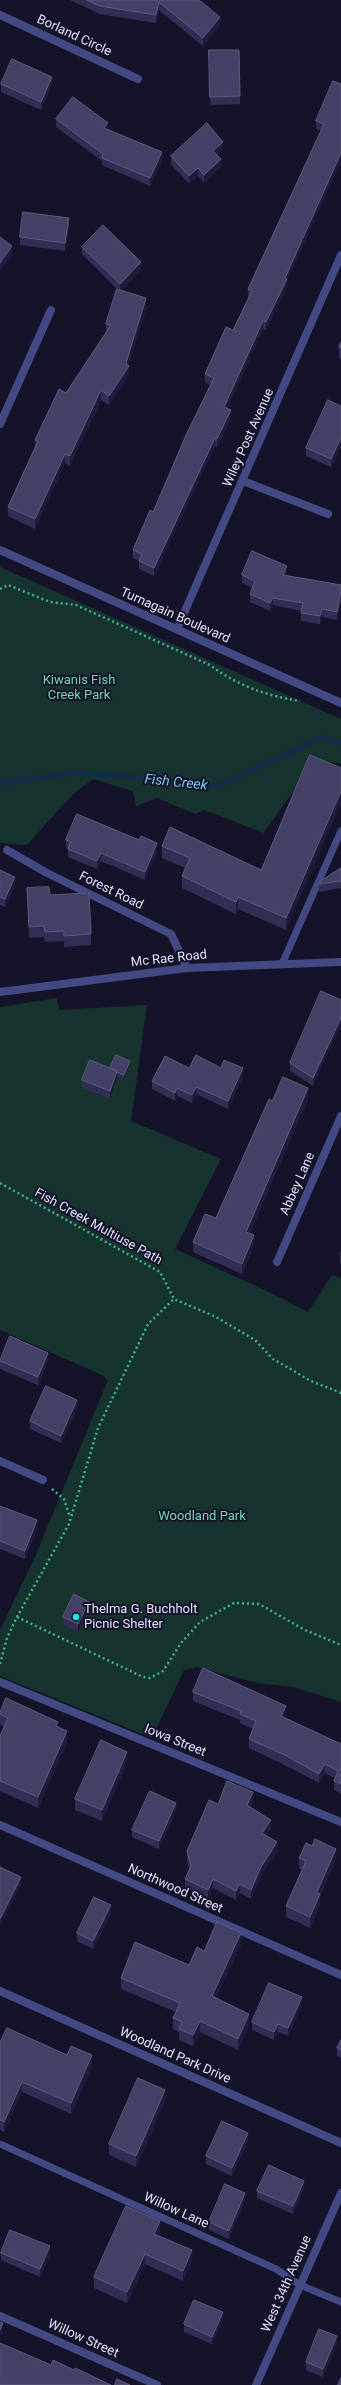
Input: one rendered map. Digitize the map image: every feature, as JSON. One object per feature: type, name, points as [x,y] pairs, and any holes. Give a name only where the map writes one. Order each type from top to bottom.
[{"type":"street","name":"Borland Circle","points":[[0,15],[138,78]]},
{"type":"street","name":"Wiley Post Avenue","points":[[177,629],[341,255]]},
{"type":"street","points":[[0,424],[50,310]]},
{"type":"street","points":[[243,481],[328,514]]},
{"type":"street","name":"Turnagain Boulevard","points":[[0,550],[341,704]]},
{"type":"street","name":"Forest Road","points":[[7,850],[47,873],[171,934],[187,968]]},
{"type":"street","name":"Mc Rae Road","points":[[0,992],[187,968],[341,962]]},
{"type":"street","name":"Abbey Lane","points":[[277,1262],[341,1116]]},
{"type":"street","points":[[0,1461],[43,1480]]},
{"type":"street","name":"Iowa Street","points":[[0,1682],[341,1822]]},
{"type":"street","name":"Northwood Street","points":[[0,1825],[341,1975]]},
{"type":"street","name":"Woodland Park Drive","points":[[0,1991],[341,2142]]},
{"type":"street","name":"West 34th Avenue","points":[[256,2385],[341,2193]]},
{"type":"street","name":"Willow Street","points":[[0,2316],[157,2385]]},
{"type":"lane","points":[[282,964],[341,831]]},
{"type":"lane","name":"Willow Lane","points":[[0,2144],[276,2269],[300,2285],[341,2302]]},
{"type":"path","points":[[0,589],[8,585],[50,602],[76,605],[210,665],[227,678],[276,697],[303,701]]},
{"type":"path","name":"Fish Creek Multiuse Path","points":[[0,1183],[160,1272],[174,1299]]},
{"type":"path","points":[[0,1664],[7,1638],[17,1617],[71,1518],[98,1428],[148,1324],[174,1299],[216,1316],[255,1340],[273,1359],[311,1381],[341,1394]]},
{"type":"path","points":[[43,1480],[64,1499],[71,1518]]},
{"type":"path","points":[[17,1617],[143,1677],[150,1678],[163,1671],[181,1644],[200,1622],[234,1603],[259,1604],[304,1630],[341,1645]]},
{"type":"green space","name":"Kiwanis Fish Creek Park","points":[[0,567],[341,719],[341,764],[315,760],[264,833],[204,810],[195,814],[157,798],[136,806],[133,791],[93,779],[72,795],[27,845],[0,843]]},
{"type":"green space","name":"Woodland Park","points":[[57,998],[59,1010],[147,1005],[131,1121],[221,1159],[175,1249],[267,1291],[308,1312],[332,1275],[341,1278],[341,1702],[293,1687],[257,1683],[197,1667],[184,1670],[152,1738],[0,1676],[0,1630],[35,1557],[108,1380],[102,1375],[0,1330],[0,1007]]},
{"type":"building","points":[[87,0],[199,0],[220,17],[203,38],[159,2],[156,15],[100,6]]},
{"type":"building","points":[[209,50],[239,50],[240,96],[210,97]]},
{"type":"building","points":[[12,59],[52,77],[41,102],[1,84]]},
{"type":"building","points":[[333,81],[341,84],[341,153],[285,278],[287,279],[266,322],[263,321],[224,407],[231,410],[217,439],[215,438],[154,568],[139,561],[142,554],[133,550],[150,510],[153,512],[187,433],[214,378],[205,374],[226,327],[233,330],[252,291],[248,289],[324,124],[316,121]]},
{"type":"building","points":[[73,97],[108,123],[104,128],[162,152],[150,178],[102,158],[103,154],[56,119]]},
{"type":"building","points":[[207,123],[223,142],[213,151],[221,159],[204,175],[198,168],[189,176],[171,156]]},
{"type":"building","points":[[23,212],[69,218],[65,243],[20,237]]},
{"type":"building","points":[[103,225],[141,262],[120,284],[82,247]]},
{"type":"building","points":[[0,237],[12,246],[0,263]]},
{"type":"building","points":[[117,289],[146,298],[126,363],[129,366],[109,396],[101,390],[70,456],[65,454],[35,519],[8,507],[38,441],[35,440],[59,389],[66,393],[111,325],[106,324]]},
{"type":"building","points":[[328,400],[341,406],[341,438],[331,459],[306,448]]},
{"type":"building","points":[[252,551],[287,566],[283,575],[341,585],[337,612],[322,609],[320,616],[301,613],[303,603],[273,598],[270,603],[250,594],[255,581],[242,575]]},
{"type":"building","points":[[310,755],[341,768],[341,791],[286,918],[238,897],[236,902],[182,876],[190,858],[162,846],[170,827],[261,870]]},
{"type":"building","points":[[77,814],[139,840],[141,836],[157,843],[145,872],[101,853],[97,861],[68,849],[71,842],[66,840]]},
{"type":"building","points":[[341,868],[341,881],[319,884],[321,881]]},
{"type":"building","points":[[0,870],[15,877],[5,899],[0,897]]},
{"type":"building","points":[[49,887],[50,895],[89,893],[91,934],[64,936],[64,931],[45,932],[44,926],[29,927],[27,888]]},
{"type":"building","points":[[321,991],[341,1000],[341,1018],[313,1078],[290,1063]]},
{"type":"building","points":[[116,1055],[130,1061],[124,1075],[110,1068]]},
{"type":"building","points":[[196,1055],[221,1068],[224,1060],[243,1068],[228,1101],[196,1087],[192,1095],[177,1088],[175,1093],[152,1081],[165,1056],[189,1068]]},
{"type":"building","points":[[90,1060],[117,1071],[110,1091],[82,1080]]},
{"type":"building","points":[[283,1077],[308,1088],[246,1232],[254,1235],[242,1264],[193,1242],[205,1214],[216,1218],[269,1099],[272,1101]]},
{"type":"building","points":[[10,1336],[48,1353],[38,1377],[0,1361]]},
{"type":"building","points":[[46,1386],[77,1400],[61,1436],[30,1421]]},
{"type":"building","points":[[0,1506],[37,1520],[25,1551],[0,1541]]},
{"type":"building","points":[[74,1594],[89,1602],[78,1624],[63,1617]]},
{"type":"building","points":[[203,1668],[286,1706],[281,1716],[341,1744],[341,1784],[334,1781],[338,1771],[325,1764],[319,1774],[285,1755],[249,1739],[256,1721],[240,1714],[241,1711],[193,1692]]},
{"type":"building","points":[[6,1698],[58,1722],[56,1726],[67,1731],[38,1797],[0,1781],[0,1736],[8,1718],[0,1713]]},
{"type":"building","points":[[101,1740],[127,1752],[102,1810],[75,1799]]},
{"type":"building","points":[[227,1781],[253,1792],[247,1805],[271,1820],[262,1833],[277,1842],[261,1867],[251,1890],[240,1884],[236,1891],[213,1879],[208,1890],[185,1879],[191,1866],[187,1851],[209,1800],[218,1804]]},
{"type":"building","points":[[150,1791],[176,1803],[159,1841],[132,1830]]},
{"type":"building","points":[[315,1839],[336,1849],[317,1892],[320,1894],[310,1917],[286,1906],[306,1861],[299,1858],[306,1843],[312,1846]]},
{"type":"building","points":[[0,1867],[21,1877],[0,1919]]},
{"type":"building","points":[[94,1897],[111,1905],[93,1941],[77,1933]]},
{"type":"building","points":[[217,1922],[241,1933],[212,1996],[249,2014],[238,2039],[200,2021],[193,2035],[179,2029],[182,2022],[173,2018],[180,2003],[121,1978],[135,1942],[189,1965],[197,1947],[204,1951]]},
{"type":"building","points":[[269,1983],[302,1997],[288,2028],[278,2024],[274,2032],[252,2022]]},
{"type":"building","points":[[7,2028],[67,2055],[71,2046],[92,2055],[71,2103],[22,2082],[4,2122],[0,2120],[0,2043]]},
{"type":"building","points":[[341,2040],[341,2050],[337,2048]]},
{"type":"building","points":[[138,2078],[165,2090],[136,2156],[109,2144]]},
{"type":"building","points":[[222,2121],[248,2133],[232,2168],[206,2156]]},
{"type":"building","points":[[269,2165],[304,2181],[293,2206],[257,2191]]},
{"type":"building","points":[[225,2184],[245,2193],[229,2231],[209,2222]]},
{"type":"building","points":[[126,2206],[160,2221],[154,2234],[192,2250],[183,2271],[145,2254],[127,2292],[94,2277]]},
{"type":"building","points":[[10,2230],[50,2246],[40,2269],[1,2253]]},
{"type":"building","points":[[194,2300],[223,2312],[212,2337],[184,2324]]},
{"type":"building","points":[[0,2322],[3,2323],[0,2330]]},
{"type":"building","points":[[319,2329],[337,2336],[323,2369],[306,2362]]},
{"type":"building","points":[[0,2343],[51,2365],[53,2360],[74,2370],[75,2368],[111,2385],[0,2385]]},
{"type":"building","points":[[341,2378],[341,2385],[338,2385]]},
{"type":"building","points":[[117,2379],[130,2385],[115,2385]]},
{"type":"waterway","name":"Fish Creek","points":[[0,783],[75,773],[134,777],[215,787],[323,737],[341,743]]},
{"type":"place","name":"Thelma G. Buchholt Picnic Shelter","points":[[76,1617]]}]
